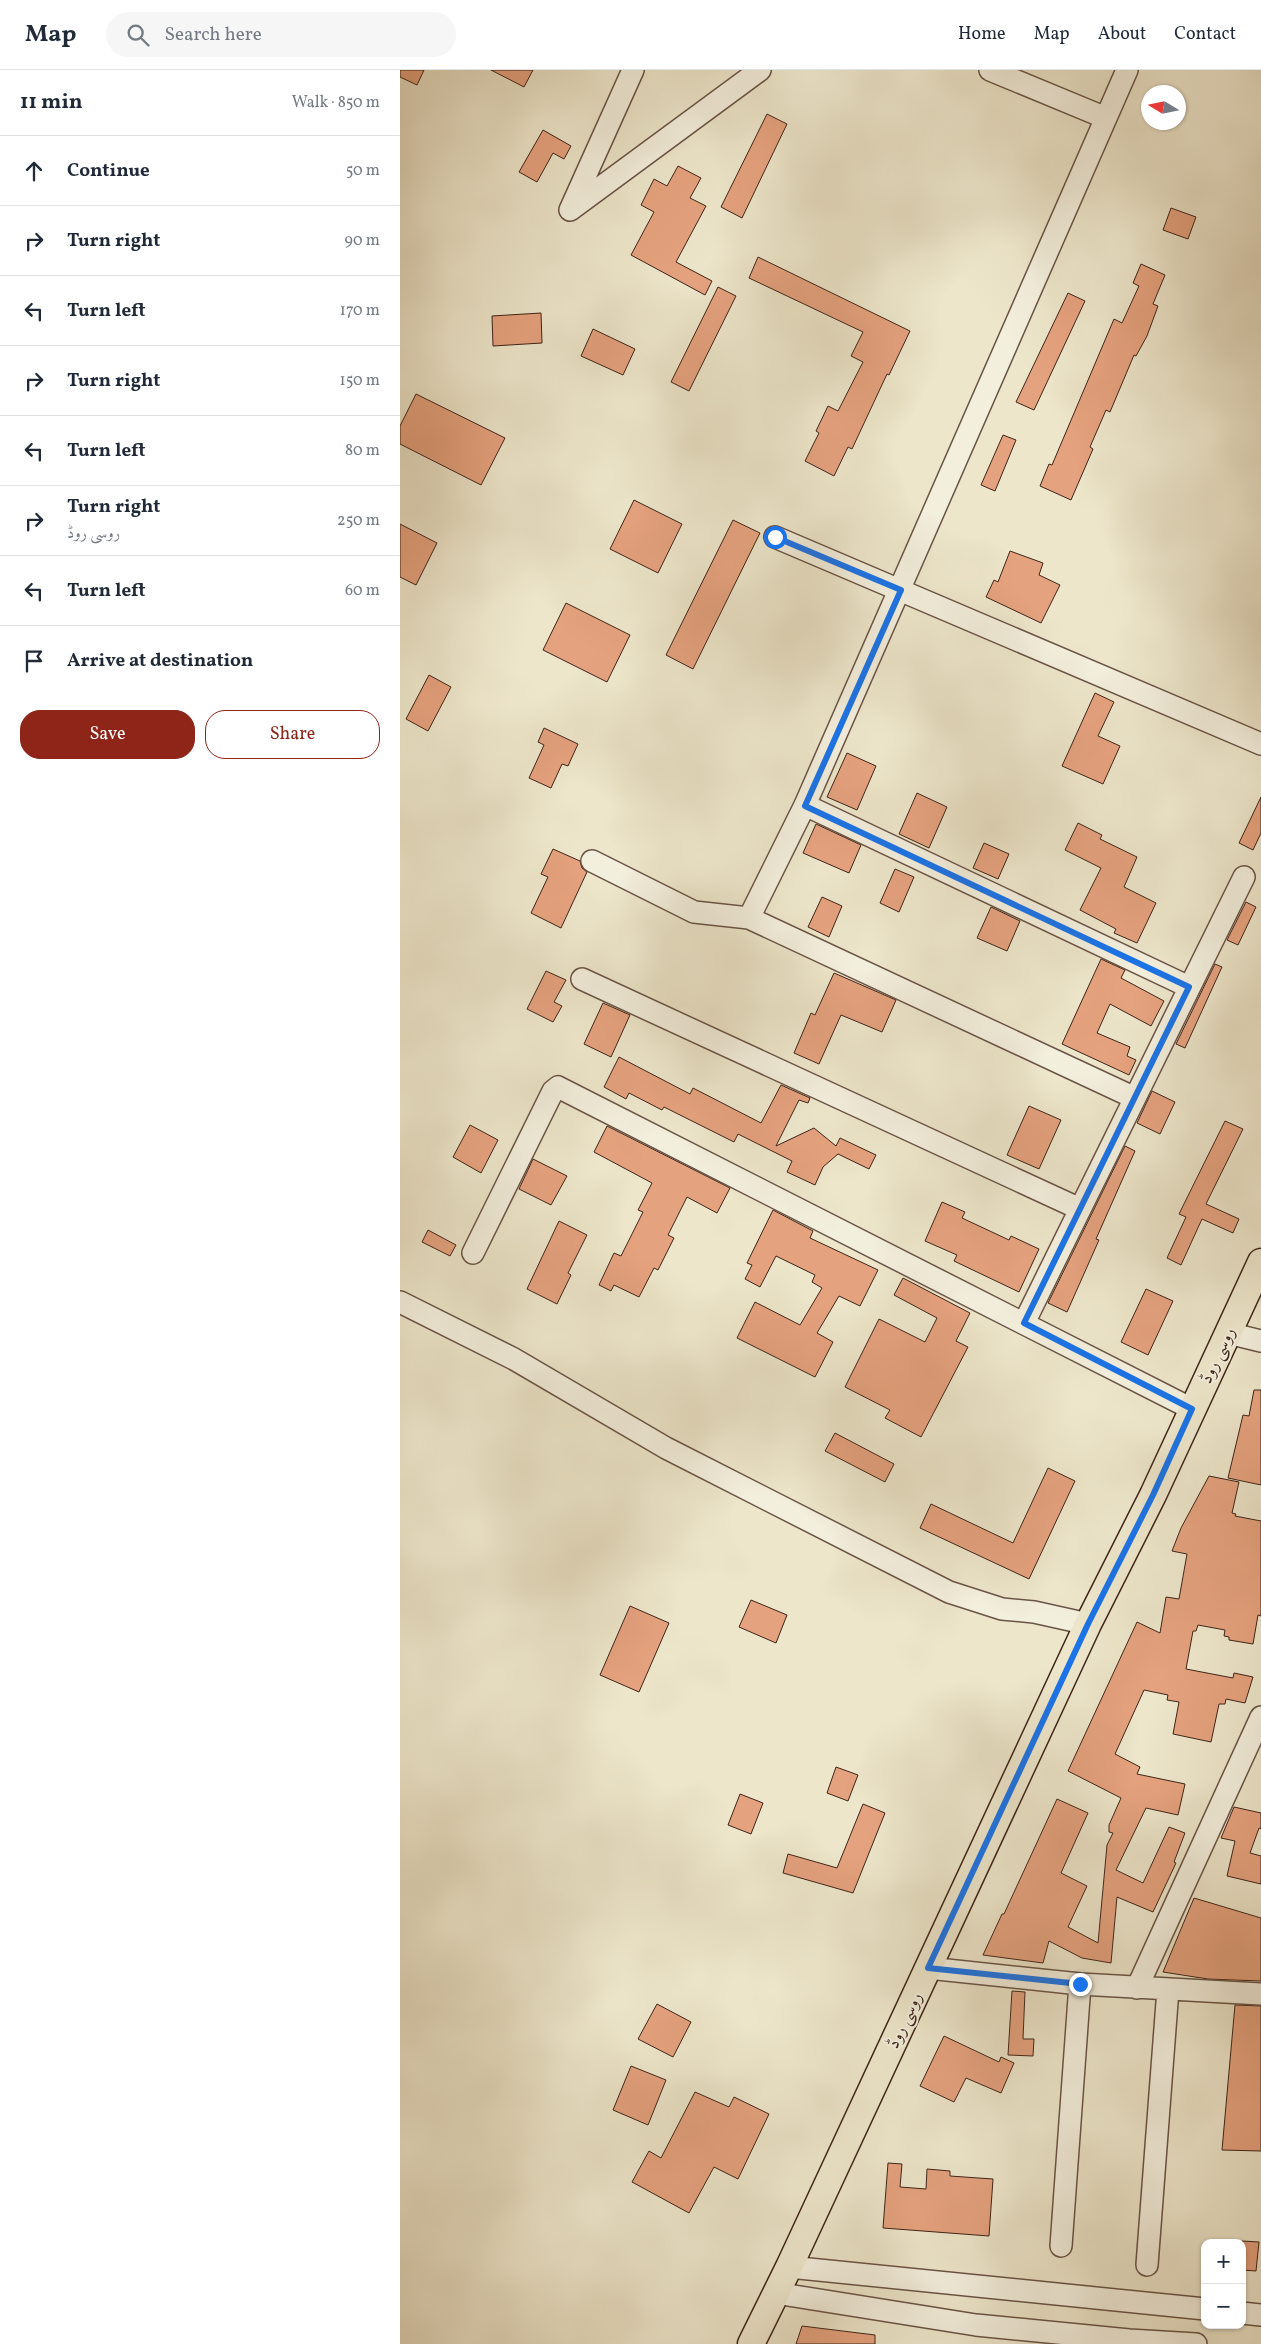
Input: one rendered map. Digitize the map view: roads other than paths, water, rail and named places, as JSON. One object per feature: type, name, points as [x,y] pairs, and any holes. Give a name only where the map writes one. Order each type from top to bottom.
[{"type":"main road","name":"روسی روڈ","points":[[750,2344],[789,2267],[1088,1624],[1153,1495],[1261,1262]]},
{"type":"street","points":[[633,70],[570,210],[760,70]]},
{"type":"street","points":[[990,70],[1106,118]]},
{"type":"street","points":[[749,918],[805,806],[1127,70]]},
{"type":"street","points":[[775,537],[1261,744]]},
{"type":"street","points":[[805,806],[1189,987]]},
{"type":"street","points":[[592,861],[694,912],[749,918],[1134,1098]]},
{"type":"street","points":[[1024,1323],[1244,877]]},
{"type":"street","points":[[582,979],[1080,1208]]},
{"type":"street","points":[[473,1253],[553,1090],[558,1087],[1192,1409]]},
{"type":"street","points":[[400,1302],[514,1359],[666,1448],[949,1592],[1002,1609],[1034,1612],[1088,1624]]},
{"type":"street","points":[[1228,1333],[1261,1340]]},
{"type":"street","points":[[1136,1988],[1261,1717]]},
{"type":"street","points":[[928,1968],[1080,1984],[1261,1994]]},
{"type":"street","points":[[1061,2246],[1080,1984]]},
{"type":"street","points":[[1147,2265],[1168,1989]]},
{"type":"street","points":[[789,2267],[1201,2309]]},
{"type":"street","points":[[776,2293],[975,2334],[1196,2344]]},
{"type":"street","points":[[1246,2313],[1261,2315]]}]
